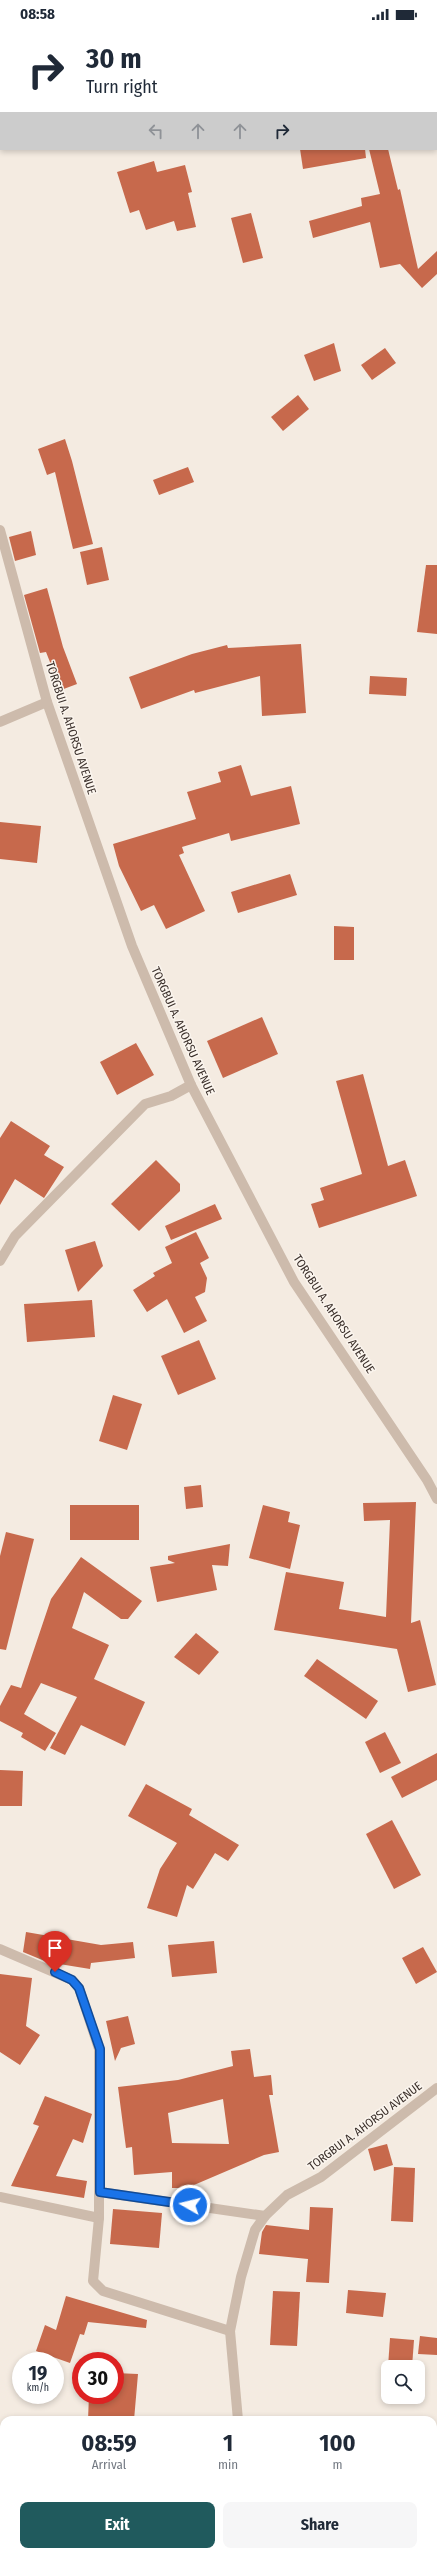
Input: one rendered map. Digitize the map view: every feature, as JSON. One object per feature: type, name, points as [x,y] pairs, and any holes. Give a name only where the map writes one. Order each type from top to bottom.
[{"type":"street","name":"TORGBUI A. AHORSU AVENUE","points":[[0,530],[47,702],[132,946],[191,1085],[294,1282],[427,1480],[437,1499]]},
{"type":"street","points":[[0,722],[47,702]]},
{"type":"street","points":[[0,1261],[15,1236],[145,1104],[171,1096],[191,1085]]},
{"type":"street","points":[[0,1949],[64,1975],[79,1988],[100,2049],[100,2192],[99,2218],[92,2275],[96,2286],[103,2291],[230,2332]]},
{"type":"street","name":"TORGBUI A. AHORSU AVENUE","points":[[238,2416],[230,2332],[241,2277],[255,2230],[265,2216],[287,2195],[321,2177],[437,2088]]},
{"type":"street","points":[[100,2192],[265,2216]]},
{"type":"street","points":[[0,2198],[99,2218]]},
{"type":"building","points":[[300,150],[365,150],[366,158],[303,169]]},
{"type":"building","points":[[369,150],[388,150],[398,190],[400,189],[418,269],[437,251],[437,274],[422,288],[400,264],[380,268],[370,222],[313,238],[309,221],[362,206],[361,198],[380,194]]},
{"type":"building","points":[[154,161],[157,172],[185,165],[192,192],[188,193],[196,227],[177,231],[174,221],[146,230],[139,210],[130,213],[117,172]]},
{"type":"building","points":[[251,213],[263,258],[243,263],[231,218]]},
{"type":"building","points":[[334,343],[341,371],[314,381],[304,355]]},
{"type":"building","points":[[385,348],[396,363],[372,380],[361,365]]},
{"type":"building","points":[[298,395],[309,409],[283,431],[271,417]]},
{"type":"building","points":[[65,439],[93,544],[73,549],[55,472],[47,475],[38,449]]},
{"type":"building","points":[[188,467],[194,482],[159,495],[153,480]]},
{"type":"building","points":[[31,531],[36,555],[15,561],[9,537]]},
{"type":"building","points":[[102,547],[109,580],[87,585],[80,552]]},
{"type":"building","points":[[426,565],[437,565],[437,634],[417,632]]},
{"type":"building","points":[[47,588],[63,647],[77,684],[61,690],[46,652],[40,653],[24,595]]},
{"type":"building","points":[[301,644],[306,713],[262,716],[260,676],[195,693],[194,690],[141,709],[129,677],[192,654],[227,645],[228,648]]},
{"type":"building","points":[[370,676],[407,678],[406,696],[369,694]]},
{"type":"building","points":[[241,765],[251,796],[291,786],[300,824],[231,841],[229,833],[182,847],[184,853],[179,855],[205,911],[166,929],[154,905],[141,911],[119,866],[113,844],[196,819],[187,792],[221,782],[218,772]]},
{"type":"building","points":[[0,822],[41,826],[37,863],[0,859]]},
{"type":"building","points":[[290,874],[297,895],[238,913],[231,892]]},
{"type":"building","points":[[334,926],[354,927],[354,960],[334,960]]},
{"type":"building","points":[[262,1017],[278,1054],[223,1078],[207,1041]]},
{"type":"building","points":[[136,1043],[154,1075],[117,1095],[100,1062]]},
{"type":"building","points":[[363,1074],[388,1166],[405,1160],[417,1196],[319,1228],[311,1204],[324,1200],[320,1188],[362,1174],[336,1081]]},
{"type":"building","points":[[11,1121],[50,1146],[44,1155],[64,1167],[44,1198],[15,1179],[0,1205],[0,1138]]},
{"type":"building","points":[[156,1160],[180,1184],[180,1191],[139,1231],[111,1204]]},
{"type":"building","points":[[215,1204],[222,1219],[171,1240],[165,1226]]},
{"type":"building","points":[[196,1232],[209,1258],[200,1263],[207,1278],[205,1292],[195,1297],[207,1321],[184,1333],[167,1299],[147,1312],[133,1290],[155,1276],[153,1273],[172,1263],[165,1247]]},
{"type":"building","points":[[95,1241],[103,1266],[78,1292],[65,1250]]},
{"type":"building","points":[[92,1300],[95,1337],[27,1342],[24,1304]]},
{"type":"building","points":[[199,1340],[216,1379],[178,1395],[161,1356]]},
{"type":"building","points":[[113,1395],[142,1404],[127,1450],[99,1441]]},
{"type":"building","points":[[201,1485],[203,1507],[186,1509],[184,1487]]},
{"type":"building","points":[[416,1502],[411,1623],[420,1620],[436,1685],[408,1692],[397,1649],[274,1630],[286,1572],[344,1582],[339,1609],[386,1617],[390,1520],[364,1521],[363,1503]]},
{"type":"building","points":[[70,1505],[139,1505],[139,1540],[70,1540]]},
{"type":"building","points":[[263,1505],[290,1512],[288,1522],[300,1525],[290,1569],[249,1558]]},
{"type":"building","points":[[6,1532],[34,1539],[6,1650],[0,1649],[0,1556]]},
{"type":"building","points":[[230,1544],[228,1566],[212,1565],[217,1590],[157,1602],[150,1567],[175,1563],[168,1560],[168,1556]]},
{"type":"building","points":[[81,1557],[142,1601],[128,1619],[121,1619],[84,1592],[72,1628],[109,1645],[94,1679],[145,1702],[125,1746],[81,1725],[65,1755],[50,1748],[77,1697],[41,1683],[24,1714],[56,1733],[45,1751],[21,1737],[23,1733],[0,1721],[0,1706],[11,1685],[21,1688],[51,1599]]},
{"type":"building","points":[[196,1633],[219,1652],[199,1675],[174,1657]]},
{"type":"building","points":[[317,1659],[378,1701],[366,1719],[304,1676]]},
{"type":"building","points":[[385,1732],[401,1763],[380,1773],[365,1742]]},
{"type":"building","points":[[437,1753],[437,1780],[402,1798],[391,1777]]},
{"type":"building","points":[[0,1770],[23,1771],[22,1806],[0,1806]]},
{"type":"building","points":[[146,1784],[192,1809],[189,1815],[239,1845],[228,1861],[215,1853],[193,1889],[187,1885],[177,1917],[147,1908],[160,1869],[177,1843],[128,1816]]},
{"type":"building","points":[[392,1820],[421,1875],[394,1889],[366,1834]]},
{"type":"building","points":[[26,1932],[101,1945],[133,1942],[135,1958],[91,1963],[90,1969],[47,1962],[23,1952]]},
{"type":"building","points":[[214,1941],[217,1973],[172,1977],[168,1945]]},
{"type":"building","points":[[423,1947],[437,1972],[416,1984],[402,1958]]},
{"type":"building","points":[[0,1974],[32,1978],[26,2026],[40,2035],[20,2065],[0,2052]]},
{"type":"building","points":[[128,2016],[135,2044],[121,2048],[115,2061],[106,2021]]},
{"type":"building","points":[[250,2049],[254,2077],[271,2075],[273,2095],[269,2095],[279,2152],[264,2155],[194,2185],[194,2188],[172,2188],[172,2172],[134,2175],[132,2147],[126,2148],[118,2087],[178,2080],[233,2066],[231,2051]],"holes":[[[223,2099],[229,2144],[172,2143],[168,2113]]]},
{"type":"building","points":[[45,2096],[92,2114],[83,2143],[73,2139],[56,2176],[87,2181],[84,2198],[11,2186],[39,2126],[33,2124]]},
{"type":"building","points":[[387,2144],[393,2165],[374,2171],[368,2149]]},
{"type":"building","points":[[394,2167],[415,2168],[413,2222],[391,2221]]},
{"type":"building","points":[[310,2207],[333,2208],[329,2283],[306,2282],[308,2259],[259,2254],[262,2232],[266,2225],[309,2230]]},
{"type":"building","points":[[113,2209],[162,2213],[159,2248],[110,2244]]},
{"type":"building","points":[[348,2290],[386,2293],[383,2317],[346,2313]]},
{"type":"building","points":[[273,2291],[300,2292],[297,2346],[270,2345]]},
{"type":"building","points":[[66,2296],[147,2320],[146,2328],[88,2322],[84,2335],[80,2334],[74,2352],[72,2352],[70,2363],[64,2361],[64,2352],[36,2351],[45,2325],[56,2330]]},
{"type":"building","points":[[420,2336],[437,2338],[437,2355],[418,2354]]},
{"type":"building","points":[[390,2338],[414,2340],[413,2360],[388,2360]]},
{"type":"building","points":[[124,2373],[138,2374],[134,2416],[88,2416],[89,2404],[124,2404]]},
{"type":"route","points":[[55,1972],[72,1980],[79,1988],[100,2049],[100,2192],[190,2205]]}]
